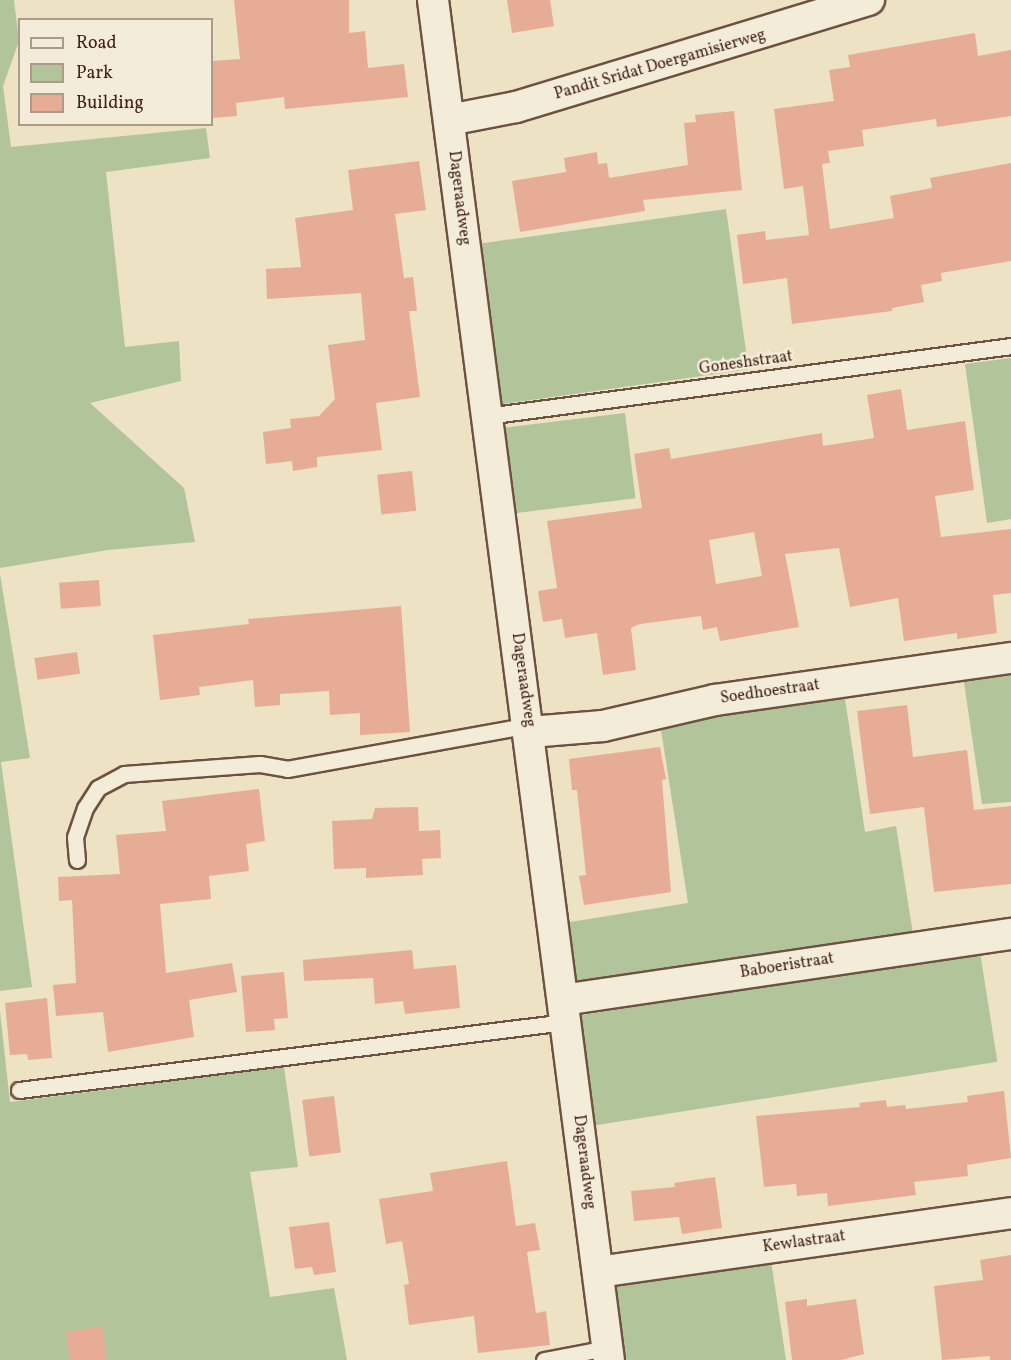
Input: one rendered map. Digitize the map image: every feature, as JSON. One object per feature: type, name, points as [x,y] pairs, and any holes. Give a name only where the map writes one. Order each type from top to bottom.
[{"type":"street","name":"Dageraadweg","points":[[433,0],[486,416],[530,729],[608,1354]]},
{"type":"street","name":"Pandit Sridat Doergamisierweg","points":[[449,120],[516,107],[869,0]]},
{"type":"street","name":"Soedhoestraat","points":[[530,729],[603,726],[715,700],[1011,658]]},
{"type":"street","name":"Baboeristraat","points":[[565,1011],[1011,934]]},
{"type":"street","name":"Kewlastraat","points":[[598,1272],[1011,1213]]},
{"type":"lane","name":"Goneshstraat","points":[[486,416],[1011,346]]},
{"type":"lane","points":[[77,860],[75,837],[85,808],[98,788],[124,774],[260,764],[287,769],[530,729]]},
{"type":"lane","points":[[19,1089],[565,1011]]},
{"type":"lane","points":[[544,1360],[608,1354]]},
{"type":"green space","points":[[0,0],[14,0],[18,44],[3,86],[11,147],[206,128],[210,158],[106,172],[125,347],[179,341],[181,381],[90,403],[184,488],[195,542],[108,550],[0,568]]},
{"type":"green space","points":[[726,209],[749,369],[498,405],[475,244]]},
{"type":"green space","points":[[1011,358],[1011,519],[987,523],[965,364]]},
{"type":"green space","points":[[625,413],[635,498],[510,514],[500,428]]},
{"type":"green space","points":[[0,574],[30,758],[1,762],[32,987],[0,991]]},
{"type":"green space","points":[[1011,670],[1011,802],[982,804],[963,676]]},
{"type":"green space","points":[[844,692],[865,832],[896,826],[913,934],[572,984],[564,923],[688,903],[660,723]]},
{"type":"green space","points":[[980,952],[997,1062],[592,1126],[575,1016]]},
{"type":"green space","points":[[0,1012],[10,1102],[284,1067],[298,1167],[250,1172],[270,1297],[334,1288],[347,1360],[0,1360]]},
{"type":"green space","points":[[771,1261],[786,1360],[622,1360],[612,1285]]},
{"type":"building","points":[[234,0],[349,0],[349,33],[365,31],[368,68],[404,64],[408,97],[285,109],[284,97],[236,103],[237,116],[213,118],[213,61],[240,59]]},
{"type":"building","points":[[507,0],[550,0],[554,26],[512,33]]},
{"type":"building","points":[[975,33],[978,56],[1011,50],[1011,116],[937,127],[936,119],[862,130],[864,146],[828,151],[830,163],[822,164],[830,229],[894,218],[890,196],[932,188],[930,178],[1011,163],[1011,261],[941,273],[942,281],[921,285],[924,302],[892,308],[892,311],[792,324],[787,278],[743,284],[737,235],[765,231],[766,240],[809,235],[803,186],[784,189],[774,109],[834,101],[829,70],[850,67],[848,55]]},
{"type":"building","points":[[734,111],[742,190],[643,200],[645,211],[520,232],[512,181],[566,172],[564,158],[597,152],[598,164],[607,163],[609,178],[688,165],[684,123],[696,122],[695,115]]},
{"type":"building","points":[[419,161],[426,210],[395,214],[404,278],[413,277],[417,311],[409,311],[420,397],[376,403],[382,450],[317,457],[317,467],[293,471],[292,461],[266,464],[263,432],[291,428],[290,419],[319,416],[335,399],[328,345],[365,340],[361,293],[267,299],[266,269],[301,267],[295,218],[353,210],[348,170]]},
{"type":"building","points":[[901,389],[907,430],[965,421],[974,490],[935,496],[941,537],[1011,529],[1011,593],[993,595],[997,633],[957,639],[957,633],[904,641],[898,598],[850,607],[839,548],[785,554],[799,627],[720,641],[717,627],[703,630],[701,616],[640,624],[631,628],[636,670],[603,675],[597,633],[565,638],[562,619],[543,622],[538,591],[557,588],[547,521],[642,508],[634,454],[669,448],[671,459],[822,433],[823,446],[874,438],[867,395]],"holes":[[[754,532],[762,576],[716,584],[709,540]]]},
{"type":"building","points":[[412,471],[416,511],[381,514],[377,475]]},
{"type":"building","points":[[99,580],[101,606],[61,609],[59,583]]},
{"type":"building","points":[[401,606],[410,732],[360,735],[360,713],[330,715],[329,691],[280,694],[280,705],[255,707],[253,680],[199,687],[200,695],[160,700],[153,635],[249,624],[248,619]]},
{"type":"building","points":[[77,652],[80,674],[37,680],[34,658]]},
{"type":"building","points":[[907,705],[913,757],[967,750],[974,810],[1011,806],[1011,884],[934,892],[924,807],[870,814],[857,711]]},
{"type":"building","points":[[660,747],[666,779],[662,780],[671,892],[584,905],[579,876],[586,875],[577,790],[572,790],[569,759]]},
{"type":"building","points":[[259,789],[265,841],[246,844],[249,871],[209,876],[211,899],[160,904],[166,973],[232,963],[237,992],[189,1000],[194,1037],[108,1052],[103,1012],[56,1016],[53,985],[76,983],[72,900],[59,901],[58,877],[120,874],[116,835],[166,831],[162,801]]},
{"type":"building","points":[[418,807],[419,831],[440,830],[441,858],[422,859],[423,875],[366,878],[366,868],[334,869],[332,821],[372,819],[375,808]]},
{"type":"building","points":[[412,950],[414,969],[456,965],[460,1008],[405,1014],[403,1001],[375,1004],[373,978],[304,981],[303,960]]},
{"type":"building","points":[[284,972],[288,1018],[274,1019],[275,1030],[246,1032],[241,976]]},
{"type":"building","points":[[47,998],[52,1058],[28,1060],[27,1054],[10,1055],[5,1003]]},
{"type":"building","points":[[1004,1091],[1011,1158],[967,1165],[968,1176],[914,1182],[916,1195],[828,1206],[827,1193],[797,1196],[796,1184],[764,1187],[756,1116],[860,1107],[859,1103],[886,1100],[887,1107],[905,1105],[906,1109],[968,1102],[967,1096]]},
{"type":"building","points":[[334,1096],[341,1153],[309,1156],[302,1100]]},
{"type":"building","points":[[507,1161],[516,1226],[535,1223],[540,1250],[527,1252],[536,1313],[546,1311],[550,1345],[478,1353],[474,1316],[409,1325],[404,1285],[409,1284],[402,1241],[386,1244],[379,1199],[433,1191],[430,1173]]},
{"type":"building","points":[[715,1177],[722,1228],[682,1234],[679,1217],[634,1221],[631,1191],[675,1187],[674,1183]]},
{"type":"building","points":[[329,1222],[336,1272],[314,1275],[312,1267],[295,1269],[289,1227]]},
{"type":"building","points":[[1011,1255],[1011,1360],[990,1360],[990,1356],[942,1360],[934,1286],[983,1280],[980,1260]]},
{"type":"building","points":[[807,1299],[807,1306],[856,1299],[864,1354],[841,1360],[792,1360],[785,1302]]},
{"type":"building","points":[[102,1326],[107,1360],[70,1360],[66,1332]]}]
